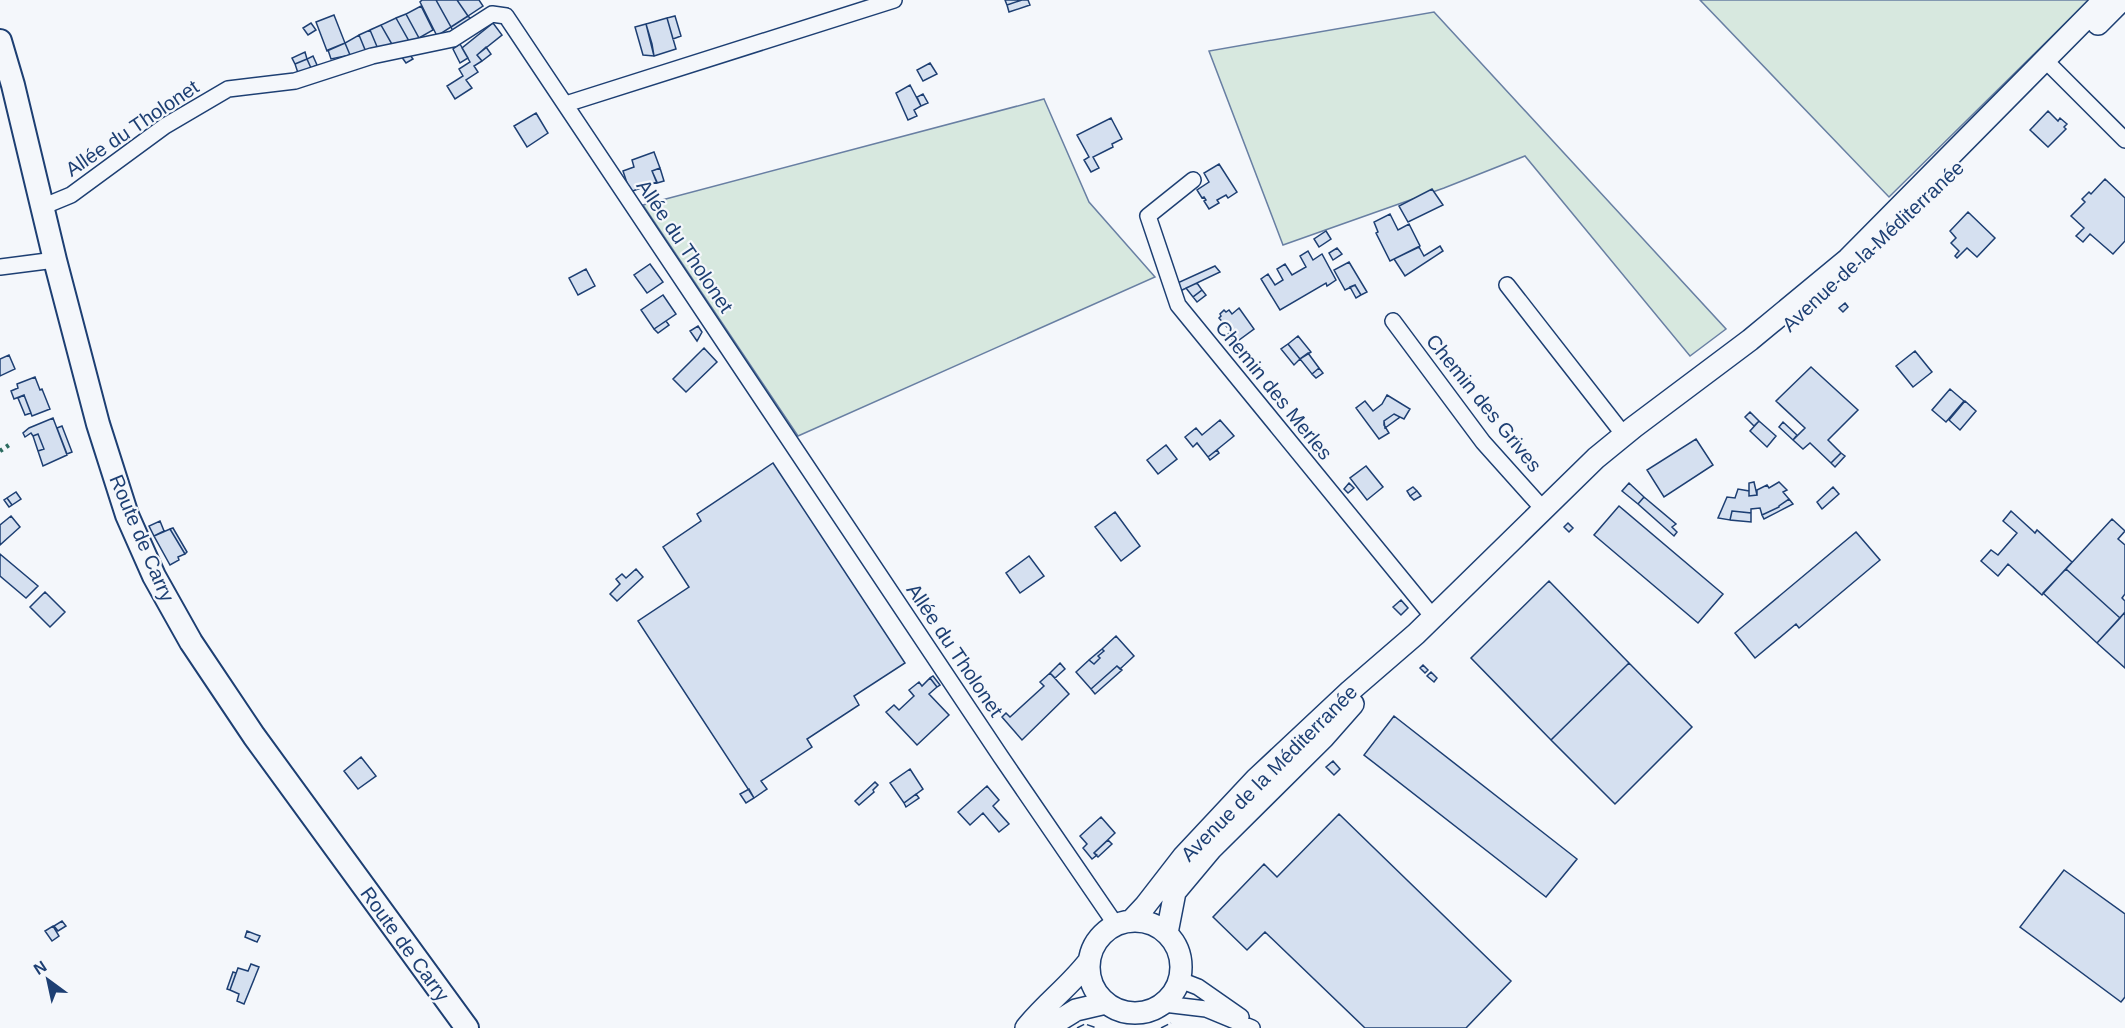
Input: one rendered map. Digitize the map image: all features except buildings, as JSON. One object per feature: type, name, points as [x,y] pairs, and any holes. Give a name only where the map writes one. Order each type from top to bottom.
[{"type":"main road","name":"Avenue de la Méditerranée","points":[[1544,510],[1759,351],[1818,302],[1886,238],[2049,65],[2104,0]]},
{"type":"main road","name":"Avenue de la Méditerranée","points":[[1167,933],[1174,892],[1211,849],[1323,738],[1433,617],[1596,458],[1759,333],[1848,258],[2049,65],[2122,0]]},
{"type":"main road","name":"Route de Carry","points":[[0,41],[98,424],[128,515],[153,576],[190,642],[254,736],[467,1028]]},
{"type":"main road","name":"Avenue de la Méditerranée","points":[[1123,923],[1145,906],[1183,857],[1256,779],[1350,691],[1416,634]]},
{"type":"main road","points":[[1026,1028],[1046,1003],[1073,982],[1089,961],[1094,946],[1103,934],[1123,923],[1146,922],[1160,927],[1179,950],[1182,965],[1180,980],[1174,994],[1164,1004],[1150,1011],[1135,1014],[1119,1011],[1106,1003],[1095,991],[1090,977],[1089,961]]},
{"type":"main road","points":[[1047,1028],[1076,1010],[1106,1003]]},
{"type":"street","points":[[566,104],[894,0]]},
{"type":"street","name":"Allée du Tholonet","points":[[42,207],[71,195],[165,126],[228,88],[295,81],[372,56],[453,39],[492,14],[507,16],[1001,757],[1123,923]]},
{"type":"street","points":[[2049,65],[2125,140]]},
{"type":"street","name":"Chemin des Merles","points":[[1193,180],[1148,216],[1178,304],[1433,617]]},
{"type":"street","points":[[0,267],[55,260]]},
{"type":"street","points":[[1507,285],[1624,435]]},
{"type":"street","name":"Chemin des Grives","points":[[1393,321],[1483,442],[1544,510]]},
{"type":"street","points":[[1180,980],[1201,990],[1254,1028]]},
{"type":"street","points":[[1164,1004],[1206,1009],[1254,1028]]},
{"type":"shaded area","points":[[1700,0],[2089,0],[1889,197]]},
{"type":"shaded area","points":[[1434,12],[1726,329],[1690,356],[1525,156],[1444,188],[1283,245],[1209,51]]},
{"type":"shaded area","points":[[1044,99],[1089,202],[1155,277],[798,436],[643,205]]},
{"type":"hedge","points":[[0,451],[12,443]]},
{"type":"fence","points":[[1161,1028],[1171,1023]]},
{"type":"fence","points":[[1077,1028],[1085,1024],[1097,1028]]}]
